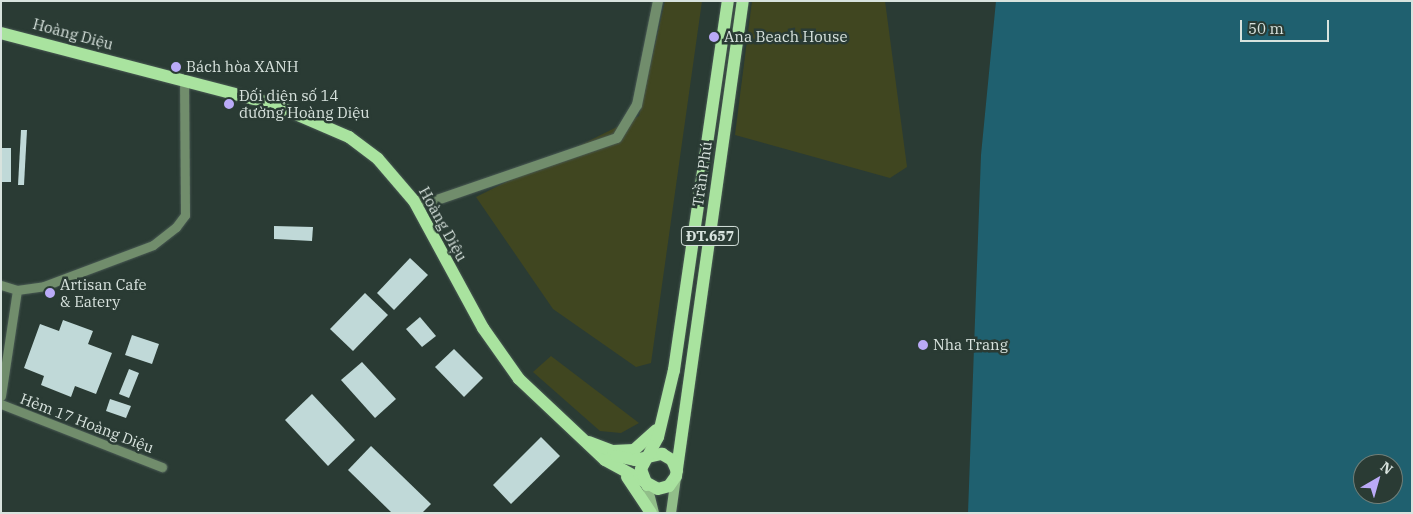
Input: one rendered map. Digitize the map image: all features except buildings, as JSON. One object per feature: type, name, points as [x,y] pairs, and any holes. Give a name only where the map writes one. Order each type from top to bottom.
[{"type":"main road","name":"Trần Phú","points":[[646,458],[662,419],[674,370],[728,1]]},
{"type":"main road","name":"Trần Phú","points":[[671,513],[744,1]]},
{"type":"main road","name":"Hoàng Diệu","points":[[1,33],[270,103],[348,137],[378,160],[414,201],[498,351],[543,406],[618,468],[647,484]]},
{"type":"main road","points":[[587,441],[613,451],[634,450],[650,439],[662,419]]},
{"type":"main road","points":[[574,432],[587,441],[618,456],[646,458],[662,454],[672,460],[676,473],[664,488],[647,484]]},
{"type":"main road","name":"ĐT.657","points":[[646,458],[641,475],[647,484],[653,513]]},
{"type":"main road","points":[[618,468],[640,491],[653,513]]},
{"type":"street","points":[[414,201],[437,200],[617,138],[637,105],[658,1]]},
{"type":"street","points":[[1,285],[17,290],[44,286],[153,244],[176,228],[185,215],[184,82]]},
{"type":"street","points":[[1,396],[17,290]]},
{"type":"street","name":"Hẻm 17 Hoàng Diệu","points":[[1,404],[162,467]]},
{"type":"green space","points":[[665,1],[702,1],[651,363],[636,367],[553,309],[476,197],[639,116]]},
{"type":"green space","points":[[752,1],[885,1],[907,167],[890,178],[735,135]]},
{"type":"green space","points":[[551,356],[639,423],[621,433],[600,431],[533,372]]},
{"type":"water","points":[[996,1],[1412,1],[1412,513],[968,513],[981,155]]},
{"type":"place","name":"Ana Beach House","points":[[714,37]]},
{"type":"place","name":"Bách hòa XANH","points":[[176,67]]},
{"type":"place","name":"Đối diện số 14 đường Hoàng Diệu","points":[[229,104]]},
{"type":"place","name":"Artisan Cafe & Eatery","points":[[50,293]]},
{"type":"place","name":"Nha Trang","points":[[923,345]]}]
